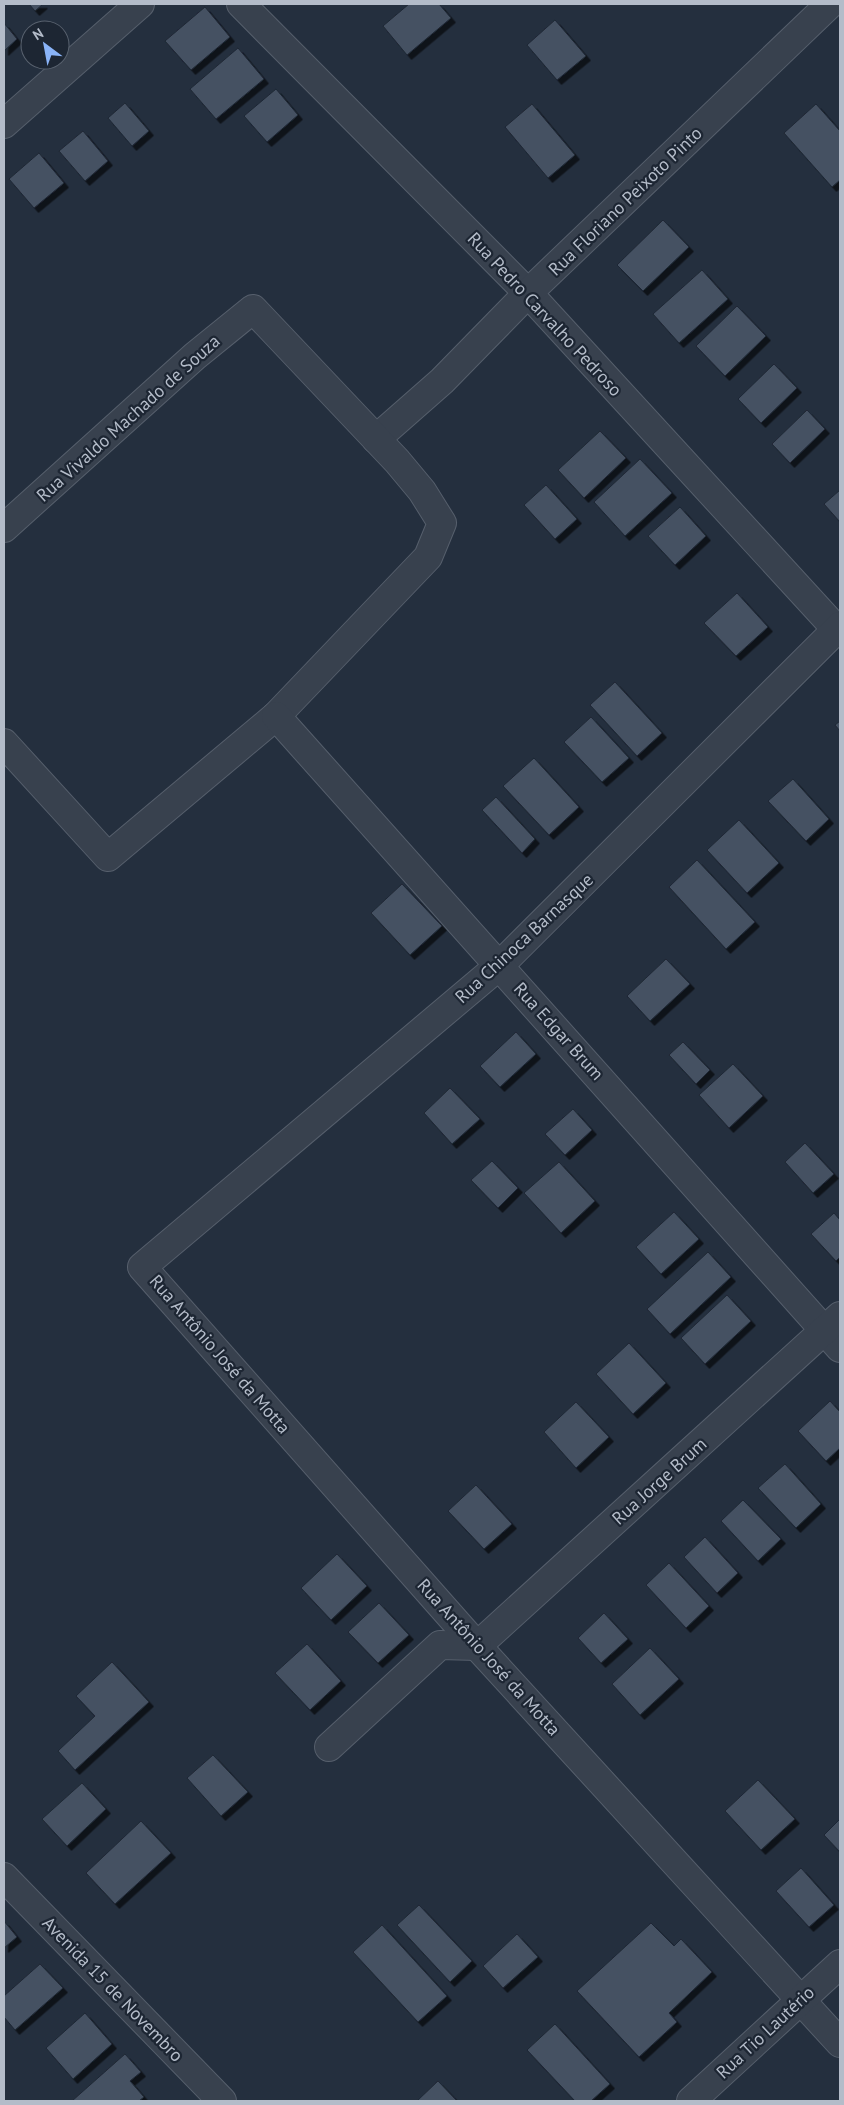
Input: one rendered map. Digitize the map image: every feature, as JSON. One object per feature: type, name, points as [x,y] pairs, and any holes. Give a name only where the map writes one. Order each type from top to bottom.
[{"type":"street","points":[[4,124],[140,4]]},
{"type":"street","name":"Rua Pedro Carvalho Pedroso","points":[[241,4],[528,293],[839,630]]},
{"type":"street","name":"Rua Floriano Peixoto Pinto","points":[[376,439],[442,381],[528,293],[830,4]]},
{"type":"street","name":"Rua Vivaldo Machado de Souza","points":[[4,528],[195,356],[253,309],[376,439]]},
{"type":"street","points":[[4,744],[108,857],[276,716],[428,557],[442,523],[422,491],[376,439]]},
{"type":"street","name":"Rua Chinoca Barnasque","points":[[142,1267],[500,966],[839,630]]},
{"type":"street","name":"Rua Edgar Brum","points":[[276,716],[500,966],[835,1331]]},
{"type":"street","name":"Rua Antônio José da Motta","points":[[142,1267],[477,1646],[840,2043]]},
{"type":"street","name":"Rua Jorge Brum","points":[[477,1646],[835,1331]]},
{"type":"street","points":[[329,1747],[440,1645],[477,1646]]},
{"type":"street","name":"Avenida 15 de Novembro","points":[[4,1877],[221,2101]]},
{"type":"street","name":"Rua Tio Lautério","points":[[690,2101],[840,1964]]},
{"type":"building","points":[[29,4],[43,4],[35,11]]},
{"type":"building","points":[[409,4],[439,4],[451,18],[407,55],[383,26]]},
{"type":"building","points":[[205,7],[230,37],[191,70],[165,41]]},
{"type":"building","points":[[555,20],[586,56],[557,80],[527,45]]},
{"type":"building","points":[[4,23],[17,39],[4,51]]},
{"type":"building","points":[[238,48],[264,79],[216,119],[190,89]]},
{"type":"building","points":[[276,89],[298,115],[267,142],[244,116]]},
{"type":"building","points":[[125,103],[149,131],[132,146],[108,118]]},
{"type":"building","points":[[532,104],[575,155],[548,178],[505,127]]},
{"type":"building","points":[[816,104],[840,131],[840,180],[832,187],[784,133]]},
{"type":"building","points":[[83,131],[108,161],[85,181],[59,151]]},
{"type":"building","points":[[39,153],[64,183],[34,208],[9,179]]},
{"type":"building","points":[[663,220],[689,247],[643,291],[617,265]]},
{"type":"building","points":[[702,270],[728,299],[679,343],[653,314]]},
{"type":"building","points":[[737,306],[766,336],[725,376],[696,346]]},
{"type":"building","points":[[774,364],[797,388],[761,423],[738,399]]},
{"type":"building","points":[[807,410],[825,429],[790,463],[772,444]]},
{"type":"building","points":[[600,431],[626,458],[584,498],[558,470]]},
{"type":"building","points":[[640,459],[672,493],[625,536],[594,502]]},
{"type":"building","points":[[546,485],[577,519],[555,539],[524,505]]},
{"type":"building","points":[[840,490],[840,522],[824,504]]},
{"type":"building","points":[[680,507],[706,536],[675,565],[648,536]]},
{"type":"building","points":[[737,593],[768,627],[736,656],[704,623]]},
{"type":"building","points":[[615,682],[662,733],[637,756],[590,705]]},
{"type":"building","points":[[591,717],[629,758],[602,782],[564,742]]},
{"type":"building","points":[[840,721],[840,731],[835,725]]},
{"type":"building","points":[[534,758],[579,807],[549,835],[503,786]]},
{"type":"building","points":[[793,779],[829,819],[806,841],[768,801]]},
{"type":"building","points":[[496,797],[535,839],[522,853],[482,810]]},
{"type":"building","points":[[739,820],[779,863],[747,893],[707,850]]},
{"type":"building","points":[[697,860],[755,922],[726,949],[669,887]]},
{"type":"building","points":[[402,884],[442,926],[410,955],[371,913]]},
{"type":"building","points":[[666,959],[690,984],[650,1021],[627,996]]},
{"type":"building","points":[[516,1032],[536,1054],[500,1087],[480,1066]]},
{"type":"building","points":[[683,1042],[710,1070],[696,1084],[669,1055]]},
{"type":"building","points":[[733,1064],[763,1096],[729,1128],[699,1095]]},
{"type":"building","points":[[450,1088],[480,1119],[452,1144],[424,1113]]},
{"type":"building","points":[[573,1109],[592,1130],[565,1155],[545,1134]]},
{"type":"building","points":[[805,1143],[834,1174],[813,1193],[785,1162]]},
{"type":"building","points":[[492,1161],[518,1188],[498,1208],[471,1180]]},
{"type":"building","points":[[559,1162],[595,1201],[561,1233],[524,1193]]},
{"type":"building","points":[[674,1212],[699,1239],[661,1274],[636,1247]]},
{"type":"building","points":[[834,1213],[840,1220],[840,1257],[836,1261],[811,1234]]},
{"type":"building","points":[[708,1252],[731,1277],[670,1334],[647,1309]]},
{"type":"building","points":[[727,1295],[751,1321],[705,1364],[681,1338]]},
{"type":"building","points":[[629,1343],[666,1383],[633,1414],[596,1374]]},
{"type":"building","points":[[830,1401],[840,1412],[840,1448],[826,1461],[798,1431]]},
{"type":"building","points":[[576,1402],[609,1437],[576,1468],[544,1432]]},
{"type":"building","points":[[785,1464],[821,1504],[796,1528],[758,1488]]},
{"type":"building","points":[[476,1485],[512,1524],[484,1549],[448,1511]]},
{"type":"building","points":[[743,1500],[781,1539],[758,1561],[721,1521]]},
{"type":"building","points":[[705,1537],[738,1573],[717,1593],[684,1557]]},
{"type":"building","points":[[337,1554],[367,1586],[331,1620],[301,1588]]},
{"type":"building","points":[[669,1563],[709,1606],[686,1628],[646,1585]]},
{"type":"building","points":[[379,1603],[409,1635],[378,1663],[348,1632]]},
{"type":"building","points":[[604,1613],[628,1639],[601,1663],[578,1638]]},
{"type":"building","points":[[307,1644],[341,1681],[310,1710],[275,1673]]},
{"type":"building","points":[[650,1648],[679,1679],[640,1715],[612,1684]]},
{"type":"building","points":[[112,1662],[149,1702],[75,1770],[58,1751],[95,1716],[76,1696]]},
{"type":"building","points":[[213,1755],[248,1792],[221,1816],[187,1778]]},
{"type":"building","points":[[758,1780],[795,1819],[761,1850],[725,1811]]},
{"type":"building","points":[[82,1783],[106,1809],[67,1846],[42,1819]]},
{"type":"building","points":[[840,1819],[840,1852],[824,1835]]},
{"type":"building","points":[[141,1821],[171,1853],[115,1904],[86,1873]]},
{"type":"building","points":[[801,1868],[834,1905],[809,1927],[776,1891]]},
{"type":"building","points":[[419,1905],[472,1961],[450,1982],[397,1925]]},
{"type":"building","points":[[4,1921],[17,1937],[4,1948]]},
{"type":"building","points":[[651,1923],[674,1946],[681,1939],[712,1972],[669,2013],[677,2022],[639,2057],[577,1991]]},
{"type":"building","points":[[382,1925],[447,1996],[418,2022],[353,1952]]},
{"type":"building","points":[[517,1934],[538,1957],[503,1988],[483,1966]]},
{"type":"building","points":[[40,1964],[63,1988],[15,2030],[4,2017],[4,1996]]},
{"type":"building","points":[[85,2013],[112,2044],[73,2079],[46,2048]]},
{"type":"building","points":[[555,2024],[610,2084],[591,2101],[575,2101],[527,2050]]},
{"type":"building","points":[[125,2054],[141,2072],[130,2081],[144,2097],[139,2101],[72,2101]]},
{"type":"building","points":[[438,2081],[457,2101],[417,2101]]}]
